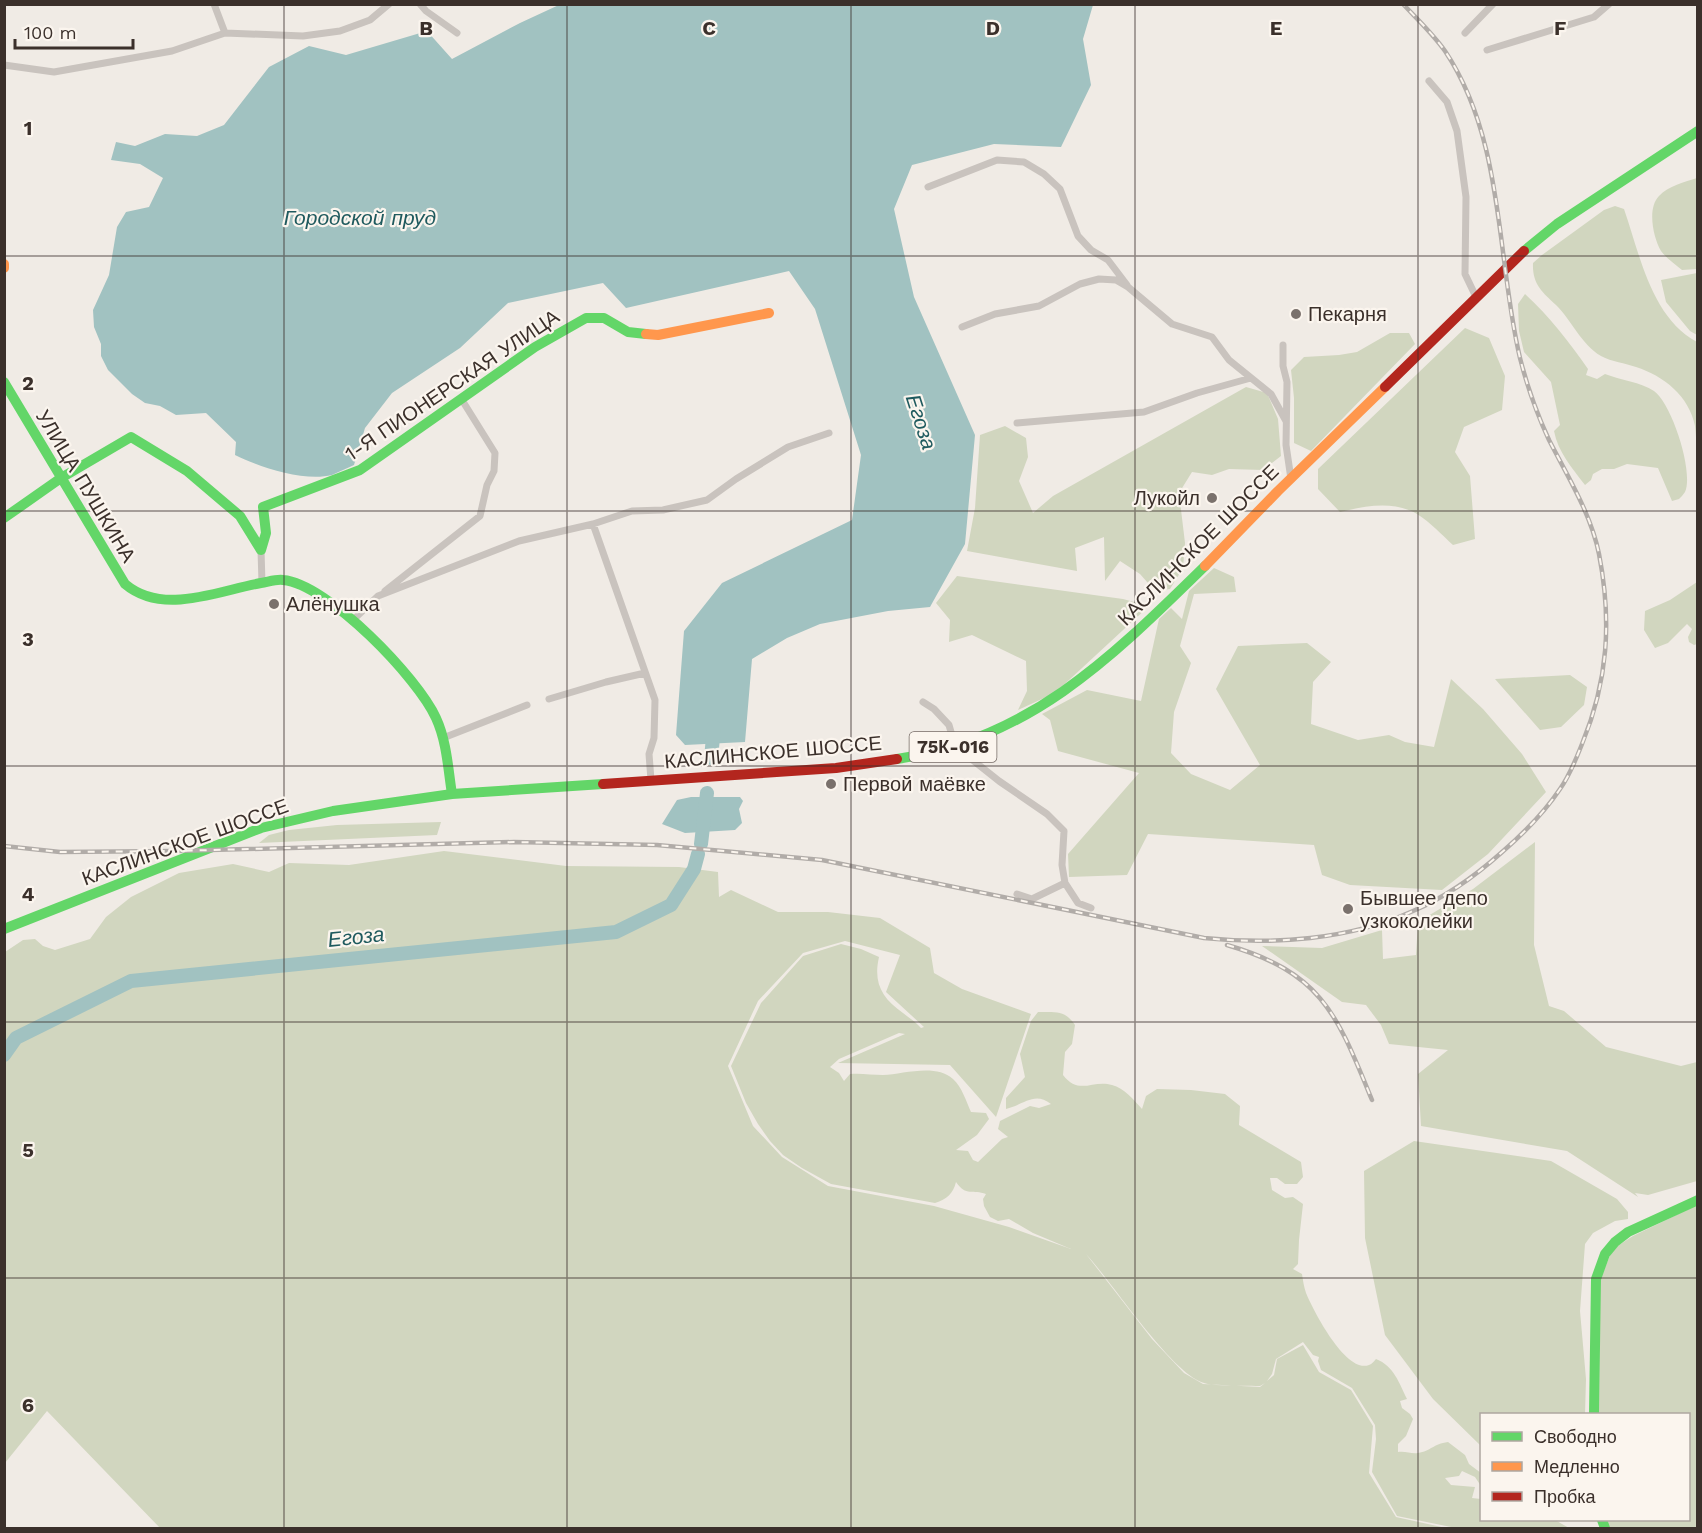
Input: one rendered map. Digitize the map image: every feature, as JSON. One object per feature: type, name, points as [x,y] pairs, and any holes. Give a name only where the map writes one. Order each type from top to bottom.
[{"type":"main road","name":"КАСЛИНСКОЕ ШОССЕ","points":[[4,929],[261,828],[333,811],[452,794],[836,768],[908,758],[956,747],[1012,722],[1056,698],[1095,669],[1157,613],[1521,254],[1557,224],[1698,131]]},
{"type":"main road","name":"1-Я ПИОНЕРСКАЯ УЛИЦА","points":[[261,550],[266,533],[263,507],[360,470],[535,347],[586,318],[603,318],[628,332],[658,335],[769,313]]},
{"type":"main road","name":"УЛИЦА ПУШКИНА","points":[[4,382],[118,575],[136,593],[147,598],[185,599],[262,583]]},
{"type":"main road","points":[[4,518],[62,478],[131,437],[187,471],[240,516],[261,550]]},
{"type":"main road","points":[[262,583],[285,580],[308,590],[352,621],[391,655],[416,683],[438,722],[443,738],[452,794]]},
{"type":"main road","points":[[1594,1413],[1596,1280],[1605,1254],[1628,1232],[1698,1200]]},
{"type":"street","points":[[214,4],[225,33]]},
{"type":"street","points":[[4,65],[54,72],[172,51],[225,33],[303,36],[340,31],[370,20],[389,4]]},
{"type":"street","points":[[420,4],[426,11],[457,33]]},
{"type":"street","points":[[1465,33],[1493,4]]},
{"type":"street","points":[[1486,50],[1594,17],[1609,4]]},
{"type":"street","points":[[1429,81],[1448,102],[1457,131],[1466,197],[1465,274],[1476,297]]},
{"type":"street","points":[[928,187],[997,160],[1024,162],[1044,174],[1060,189],[1077,236],[1092,250],[1108,260],[1128,287]]},
{"type":"street","points":[[962,327],[995,314],[1039,306],[1080,284],[1099,279],[1116,280],[1128,287],[1172,324],[1212,338],[1229,360],[1270,394],[1286,421]]},
{"type":"street","points":[[1283,345],[1283,366],[1287,382],[1286,445],[1291,479]]},
{"type":"street","points":[[1017,423],[1144,412],[1197,393],[1251,378]]},
{"type":"street","points":[[352,621],[378,596],[480,516],[487,485],[494,471],[495,453],[462,400]]},
{"type":"street","points":[[378,596],[519,541],[593,524],[632,511],[663,510],[707,500],[788,447],[829,433]]},
{"type":"street","points":[[593,524],[655,700],[654,738],[649,754],[651,780]]},
{"type":"street","points":[[261,550],[262,583]]},
{"type":"street","points":[[549,699],[645,673]]},
{"type":"street","points":[[923,702],[934,709],[949,725],[956,747],[999,781],[1047,814],[1064,831],[1062,865],[1065,883],[1078,903],[1091,908]]},
{"type":"street","points":[[443,738],[526,705]]},
{"type":"street","points":[[1017,894],[1032,898],[1065,883]]},
{"type":"green space","points":[[1697,178],[1697,269],[1682,270],[1665,256],[1658,245],[1652,223],[1653,208],[1655,201],[1667,190]]},
{"type":"green space","points":[[1615,206],[1624,209],[1642,265],[1658,301],[1681,331],[1697,342],[1697,449],[1692,415],[1674,389],[1646,371],[1610,360],[1594,351],[1582,339],[1562,311],[1542,292],[1534,277],[1533,263],[1542,255],[1604,210]]},
{"type":"green space","points":[[1698,273],[1697,335],[1690,331],[1666,302],[1661,280]]},
{"type":"green space","points":[[1525,294],[1574,349],[1588,369],[1586,375],[1597,379],[1605,374],[1637,383],[1654,391],[1661,398],[1674,423],[1684,455],[1687,482],[1685,492],[1679,499],[1672,501],[1658,468],[1627,464],[1614,469],[1602,469],[1593,474],[1591,480],[1585,485],[1575,472],[1556,439],[1554,431],[1560,425],[1551,382],[1524,352],[1519,331],[1518,304]]},
{"type":"green space","points":[[1465,328],[1489,338],[1505,376],[1502,410],[1464,427],[1455,452],[1470,476],[1475,539],[1453,545],[1422,517],[1398,507],[1369,506],[1340,512],[1318,489],[1318,469]]},
{"type":"green space","points":[[1390,333],[1409,333],[1415,344],[1311,451],[1294,443],[1294,398],[1291,370],[1304,357],[1357,352]]},
{"type":"green space","points":[[1246,387],[1267,393],[1278,419],[1281,456],[1263,470],[1229,469],[1212,475],[1192,472],[1179,493],[1185,543],[1183,568],[1170,589],[1155,591],[1140,574],[1120,561],[1105,581],[1104,537],[1075,548],[1077,571],[967,551],[975,508],[980,435],[1005,426],[1026,438],[1028,457],[1019,481],[1033,513],[1053,496]]},
{"type":"green space","points":[[1214,568],[1234,577],[1236,592],[1194,594],[1180,646],[1191,663],[1174,712],[1171,753],[1191,774],[1230,790],[1260,765],[1216,689],[1238,646],[1307,643],[1331,662],[1313,682],[1311,724],[1358,740],[1389,735],[1405,742],[1434,747],[1451,679],[1483,709],[1522,754],[1546,792],[1488,854],[1442,890],[1350,885],[1322,875],[1314,845],[1148,834],[1127,875],[1069,877],[1068,854],[1139,773],[1058,751],[1050,720],[1042,714],[1087,690],[1141,701],[1159,619],[1171,608],[1182,619],[1189,591]]},
{"type":"green space","points":[[957,576],[1123,599],[1149,606],[1055,693],[1018,710],[1027,691],[1026,661],[972,635],[949,642],[950,620],[936,603]]},
{"type":"green space","points":[[1697,582],[1697,644],[1689,642],[1688,637],[1692,629],[1687,624],[1668,643],[1655,648],[1644,630],[1645,611],[1670,600]]},
{"type":"green space","points":[[1570,675],[1587,687],[1584,705],[1561,727],[1540,730],[1495,679]]},
{"type":"green space","points":[[441,822],[437,835],[259,843],[269,835],[289,830],[337,825]]},
{"type":"green space","points":[[1535,842],[1534,945],[1549,1006],[1564,1011],[1606,1047],[1681,1066],[1697,1062],[1697,1181],[1648,1195],[1635,1193],[1638,1197],[1567,1151],[1421,1126],[1418,1074],[1448,1050],[1389,1044],[1381,1025],[1366,1005],[1342,1002],[1262,946],[1322,948],[1382,930],[1383,959],[1416,955],[1418,922],[1473,889]]},
{"type":"green space","points":[[444,851],[566,866],[679,867],[718,872],[719,897],[731,890],[778,912],[828,912],[880,918],[930,948],[934,973],[962,989],[1031,1014],[996,1117],[950,1065],[838,1063],[905,1034],[899,1033],[839,1059],[830,1067],[839,1073],[844,1081],[850,1074],[883,1075],[929,1070],[946,1074],[959,1086],[971,1112],[986,1113],[989,1119],[977,1135],[956,1150],[968,1151],[973,1160],[978,1162],[1002,1139],[1008,1137],[998,1129],[1000,1121],[1030,1106],[1039,1108],[1051,1104],[1045,1100],[1034,1099],[1006,1109],[1006,1098],[1025,1077],[1020,1054],[1031,1021],[1038,1012],[1064,1014],[1075,1025],[1072,1044],[1065,1052],[1063,1075],[1075,1085],[1105,1084],[1116,1087],[1142,1109],[1146,1096],[1157,1089],[1225,1094],[1240,1106],[1239,1125],[1301,1162],[1303,1177],[1297,1184],[1285,1184],[1277,1178],[1270,1178],[1272,1190],[1285,1198],[1293,1197],[1303,1204],[1298,1264],[1293,1269],[1302,1274],[1305,1291],[1310,1301],[1323,1326],[1341,1351],[1350,1360],[1360,1365],[1369,1365],[1376,1359],[1387,1366],[1395,1376],[1407,1399],[1400,1401],[1402,1408],[1413,1419],[1406,1436],[1398,1444],[1398,1452],[1418,1453],[1448,1442],[1465,1455],[1469,1464],[1480,1472],[1480,1484],[1475,1477],[1462,1471],[1459,1476],[1445,1478],[1451,1485],[1475,1487],[1472,1498],[1480,1499],[1480,1521],[1557,1521],[1569,1528],[1456,1528],[1397,1516],[1372,1472],[1376,1439],[1375,1425],[1352,1388],[1321,1370],[1319,1357],[1313,1355],[1303,1342],[1276,1359],[1272,1374],[1267,1381],[1274,1375],[1277,1359],[1303,1345],[1319,1372],[1351,1390],[1373,1426],[1369,1473],[1396,1517],[1446,1528],[160,1528],[47,1411],[5,1463],[5,952],[23,940],[35,939],[43,946],[55,950],[90,939],[106,917],[131,897],[179,873],[233,864],[269,872],[289,863],[349,865]],"holes":[[[845,941],[900,955],[886,992],[924,1027],[921,1028],[885,996],[878,982],[879,957],[841,944],[803,956],[761,1003],[731,1066],[746,1103],[770,1141],[783,1155],[831,1184],[935,1203],[949,1196],[956,1182],[963,1190],[986,1194],[983,1199],[984,1206],[990,1217],[998,1221],[1009,1219],[1033,1233],[1071,1249],[1009,1227],[934,1206],[828,1186],[782,1157],[753,1126],[728,1066],[758,1001],[803,953]],[[1086,1254],[1159,1346],[1191,1376],[1204,1383],[1212,1384],[1203,1384],[1184,1373],[1152,1339]]]},
{"type":"green space","points":[[1414,1141],[1551,1161],[1617,1199],[1628,1212],[1628,1219],[1615,1221],[1593,1233],[1585,1244],[1580,1311],[1586,1379],[1585,1413],[1480,1413],[1480,1445],[1433,1399],[1385,1335],[1365,1238],[1364,1171]]},
{"type":"green space","points":[[1697,1205],[1697,1528],[1609,1528],[1606,1521],[1690,1521],[1690,1413],[1599,1413],[1600,1280],[1611,1253],[1633,1236]]},
{"type":"water","name":"Городской пруд","points":[[561,4],[1093,5],[1083,39],[1091,85],[1061,147],[994,144],[912,165],[894,209],[914,297],[975,435],[965,544],[930,607],[888,611],[820,624],[787,638],[752,659],[745,742],[685,745],[676,735],[684,631],[722,583],[852,520],[861,455],[815,309],[789,271],[626,308],[603,283],[508,303],[460,348],[392,393],[365,428],[354,465],[332,475],[321,477],[282,472],[235,455],[236,442],[206,413],[176,415],[160,406],[145,403],[132,394],[108,370],[101,356],[101,344],[94,327],[93,310],[109,275],[117,227],[126,212],[149,207],[163,178],[140,164],[111,160],[116,142],[135,146],[165,134],[197,136],[224,125],[269,67],[309,46],[346,55],[427,31],[452,59]]},
{"type":"water","points":[[691,797],[740,797],[743,801],[739,809],[742,823],[735,830],[685,833],[662,824],[677,800]]},
{"type":"waterway","name":"Егоза","points":[[711,758],[714,727]]},
{"type":"waterway","name":"Егоза","points":[[701,844],[707,793]]},
{"type":"waterway","name":"Егоза","points":[[4,1055],[16,1038],[131,981],[616,932],[671,905],[694,869],[698,854]]},
{"type":"railway","points":[[4,846],[60,852],[514,842],[657,845],[822,860],[1204,938],[1257,941],[1310,938],[1363,928],[1388,921],[1448,893],[1480,870],[1533,823],[1567,778],[1591,720],[1602,674],[1606,627],[1605,603],[1595,539],[1578,496],[1549,440],[1520,358],[1512,320],[1496,200],[1479,123],[1464,86],[1445,51],[1403,4]]},
{"type":"railway","points":[[1227,945],[1259,956],[1285,969],[1306,984],[1322,1001],[1348,1044],[1372,1100]]},
{"type":"traffic: fast","points":[[1524,251],[1557,224],[1698,131]]},
{"type":"traffic: fast","points":[[4,518],[61,478],[131,437],[187,471],[240,516],[261,550],[266,533],[263,507],[360,470],[535,347],[586,318],[604,318],[628,332],[646,334]]},
{"type":"traffic: fast","points":[[4,382],[125,584],[140,593],[173,600],[283,580],[302,585],[323,598],[370,636],[411,680],[426,701],[443,736],[452,794]]},
{"type":"traffic: fast","points":[[897,759],[945,749],[988,733],[1029,713],[1067,689],[1103,661],[1205,566]]},
{"type":"traffic: fast","points":[[4,929],[261,828],[333,811],[452,794],[603,784]]},
{"type":"traffic: fast","points":[[1594,1413],[1596,1279],[1605,1254],[1628,1232],[1698,1200]]},
{"type":"traffic: fast","points":[[1602,1521],[1605,1528]]},
{"type":"traffic: slow","points":[[646,334],[658,335],[769,313]]},
{"type":"traffic: slow","points":[[1205,566],[1385,387]]},
{"type":"traffic: jam","points":[[1385,387],[1524,251]]},
{"type":"traffic: jam","points":[[603,784],[836,768],[897,759]]},
{"type":"place","name":"Пекарня","points":[[1296,314]]},
{"type":"place","name":"Лукойл","points":[[1212,498]]},
{"type":"place","name":"Алёнушка","points":[[274,604]]},
{"type":"place","name":"Первой маёвке","points":[[831,784]]},
{"type":"place","name":"Бывшее депо узкоколейки","points":[[1348,909]]}]
